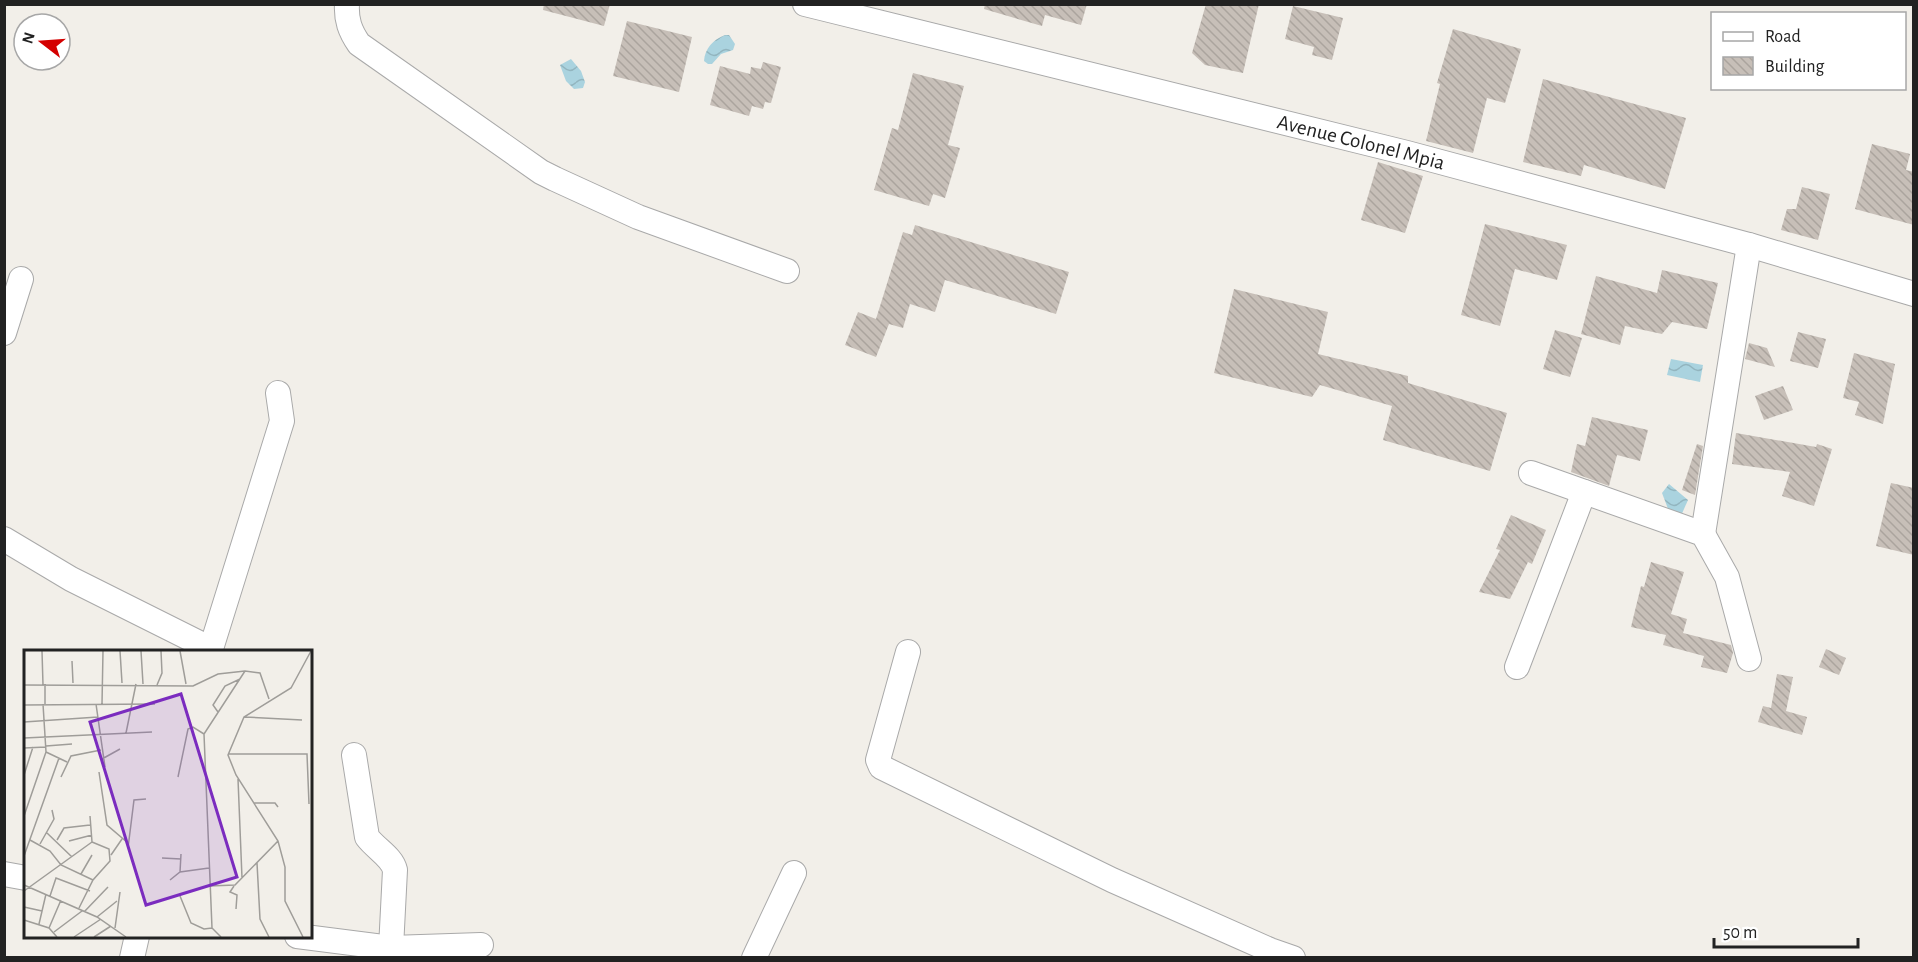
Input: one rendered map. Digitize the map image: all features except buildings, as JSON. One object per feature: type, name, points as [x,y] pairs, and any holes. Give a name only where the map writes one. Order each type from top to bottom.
[{"type":"street","points":[[347,4],[346,19],[359,44],[542,172],[638,217],[787,271]]},
{"type":"street","name":"Avenue Colonel Mpia","points":[[805,4],[1407,153],[1749,246],[1914,294]]},
{"type":"street","points":[[1749,246],[1703,534],[1727,578],[1749,659]]},
{"type":"street","points":[[4,333],[21,279]]},
{"type":"street","points":[[4,539],[71,579],[211,650],[282,421],[278,393]]},
{"type":"street","points":[[1531,473],[1703,534]]},
{"type":"street","points":[[1516,668],[1584,492]]},
{"type":"street","points":[[908,652],[878,760],[881,767],[1266,954],[1293,957]]},
{"type":"street","points":[[354,755],[367,837],[393,863],[396,870],[391,948]]},
{"type":"street","points":[[754,957],[794,873]]},
{"type":"street","points":[[4,874],[24,878]]},
{"type":"street","points":[[132,957],[137,938]]},
{"type":"street","points":[[299,944],[391,948],[481,945]]},
{"type":"water","points":[[725,35],[729,35],[735,44],[733,50],[721,54],[712,64],[708,64],[704,61],[708,48]]},
{"type":"water","points":[[571,59],[581,71],[585,82],[583,88],[574,89],[566,81],[560,65]]},
{"type":"water","points":[[1671,359],[1703,365],[1700,382],[1667,375]]},
{"type":"water","points":[[1669,484],[1688,500],[1680,518],[1670,514],[1662,493]]}]
